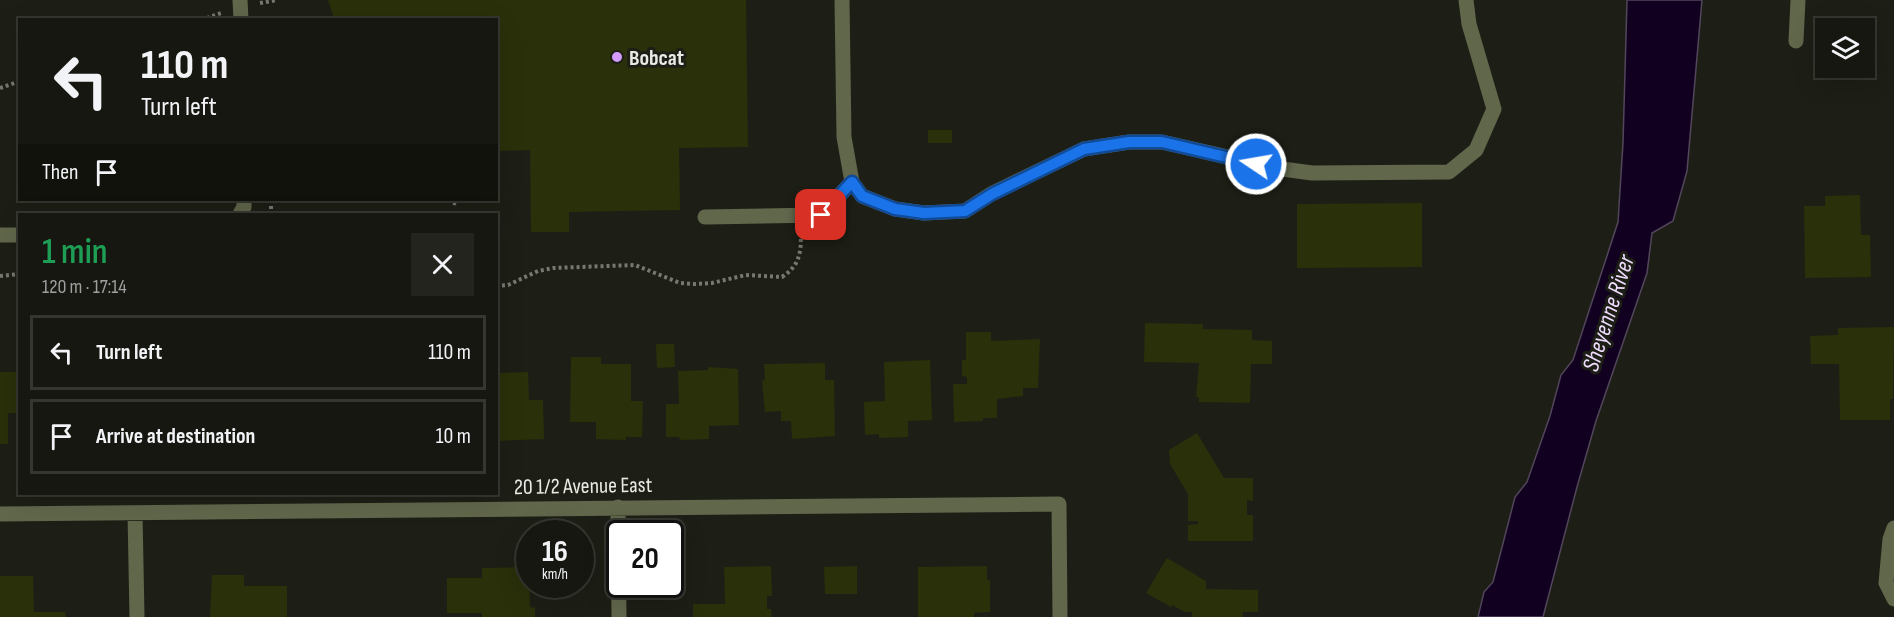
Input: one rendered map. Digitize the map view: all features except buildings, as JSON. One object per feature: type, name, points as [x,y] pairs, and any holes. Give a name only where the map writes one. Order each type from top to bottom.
[{"type":"street","points":[[240,0],[241,18]]},
{"type":"street","points":[[842,0],[844,137],[852,182],[862,196],[895,209],[924,213],[965,211],[992,194],[1084,149],[1129,142],[1162,142],[1266,166],[1311,172],[1449,172],[1476,150],[1494,109],[1469,24],[1466,0]]},
{"type":"street","points":[[1797,41],[1798,0]]},
{"type":"street","points":[[705,217],[821,215],[852,182]]},
{"type":"street","points":[[0,235],[18,235]]},
{"type":"street","name":"20 1/2 Avenue East","points":[[0,514],[1059,504],[1060,617]]},
{"type":"street","points":[[618,507],[619,617]]},
{"type":"street","points":[[135,513],[136,617]]},
{"type":"street","points":[[1894,528],[1890,538],[1886,583],[1894,600]]},
{"type":"path","points":[[0,87],[18,82]]},
{"type":"path","points":[[450,201],[458,205]]},
{"type":"path","points":[[498,286],[508,285],[538,271],[554,268],[635,265],[680,283],[712,283],[746,275],[782,277],[798,264],[801,250],[801,215]]},
{"type":"path","points":[[0,276],[18,274]]},
{"type":"water","name":"Sheyenne River","points":[[1627,0],[1702,0],[1687,171],[1673,221],[1652,233],[1647,273],[1596,421],[1543,617],[1478,617],[1484,592],[1493,582],[1515,497],[1527,482],[1550,416],[1561,375],[1573,360],[1618,222]]},
{"type":"place","name":"Bobcat","points":[[617,57]]},
{"type":"route","points":[[821,215],[852,182],[862,196],[895,209],[924,213],[965,211],[992,194],[1084,149],[1129,142],[1162,142],[1256,164]]}]
